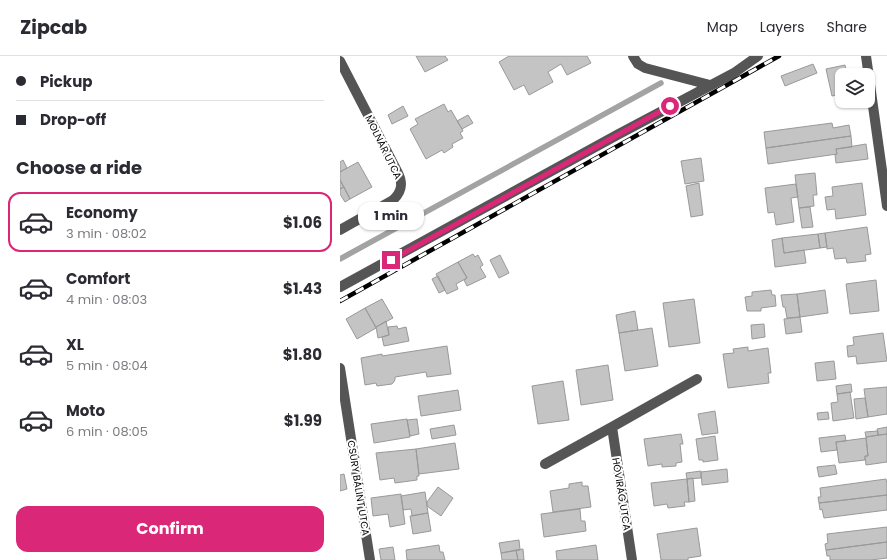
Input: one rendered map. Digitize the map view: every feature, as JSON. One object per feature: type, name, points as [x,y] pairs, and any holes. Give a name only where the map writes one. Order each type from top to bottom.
[{"type":"street","points":[[632,56],[638,64],[645,68],[710,85]]},
{"type":"street","points":[[340,287],[745,66],[758,56]]},
{"type":"street","points":[[866,56],[884,170],[887,206]]},
{"type":"street","name":"MOLNÁR UTCA","points":[[340,60],[398,171],[402,185],[398,196],[393,200],[340,230]]},
{"type":"street","name":"CSŰRY BÁLINT UTCA","points":[[340,368],[370,560]]},
{"type":"street","points":[[545,464],[697,379]]},
{"type":"street","name":"HÓVIRÁG UTCA","points":[[612,427],[632,560]]},
{"type":"building","points":[[416,56],[445,56],[448,60],[425,72]]},
{"type":"building","points":[[509,56],[587,56],[591,63],[567,75],[561,64],[548,72],[553,82],[529,95],[524,85],[514,90],[499,62]]},
{"type":"building","points":[[813,64],[817,73],[785,86],[781,76]]},
{"type":"building","points":[[845,65],[846,68],[835,68],[835,95],[832,96],[826,69]]},
{"type":"building","points":[[444,104],[448,112],[451,110],[462,129],[463,131],[460,133],[463,138],[452,144],[453,147],[444,153],[442,150],[426,159],[410,129],[418,124],[415,119]]},
{"type":"building","points":[[403,106],[408,116],[392,124],[388,115]]},
{"type":"building","points":[[468,115],[473,123],[462,129],[457,121]]},
{"type":"building","points":[[832,123],[833,128],[849,125],[851,136],[766,148],[764,132]]},
{"type":"building","points":[[851,136],[852,147],[836,149],[837,154],[768,164],[766,148]]},
{"type":"building","points":[[866,144],[868,159],[836,163],[836,149]]},
{"type":"building","points":[[701,158],[704,181],[685,184],[681,161]]},
{"type":"building","points":[[343,160],[347,168],[340,172],[340,162]]},
{"type":"building","points":[[358,162],[372,187],[350,199],[340,180],[340,172]]},
{"type":"building","points":[[815,173],[817,195],[813,195],[814,206],[799,208],[795,175]]},
{"type":"building","points":[[340,180],[344,187],[340,189]]},
{"type":"building","points":[[699,183],[703,215],[691,217],[686,186]]},
{"type":"building","points":[[862,183],[866,215],[836,219],[835,209],[827,210],[825,197],[833,196],[832,187]]},
{"type":"building","points":[[796,184],[798,197],[791,198],[794,222],[776,225],[774,212],[768,213],[765,188]]},
{"type":"building","points":[[344,187],[350,199],[345,202],[340,194],[340,189]]},
{"type":"building","points":[[810,207],[813,227],[802,228],[799,208]]},
{"type":"building","points":[[867,227],[871,254],[865,255],[866,261],[847,263],[846,258],[835,259],[833,248],[827,249],[825,233]]},
{"type":"building","points":[[825,233],[827,247],[820,248],[818,234]]},
{"type":"building","points":[[818,234],[820,248],[784,253],[782,238]]},
{"type":"building","points":[[782,238],[784,253],[804,250],[806,263],[775,267],[772,240]]},
{"type":"building","points":[[473,254],[475,257],[478,255],[483,265],[480,267],[486,277],[467,286],[464,280],[467,278],[458,262]]},
{"type":"building","points":[[500,255],[509,273],[499,278],[490,260]]},
{"type":"building","points":[[458,262],[467,278],[456,284],[458,289],[447,294],[436,274]]},
{"type":"building","points":[[438,276],[445,290],[439,293],[432,279]]},
{"type":"building","points":[[876,280],[879,311],[850,314],[846,284]]},
{"type":"building","points":[[771,290],[772,295],[775,295],[776,306],[761,308],[761,311],[747,311],[745,297],[752,296],[752,292]]},
{"type":"building","points":[[825,290],[828,313],[800,317],[797,294]]},
{"type":"building","points":[[797,294],[800,317],[787,318],[781,295]]},
{"type":"building","points":[[382,299],[393,318],[376,327],[365,308]]},
{"type":"building","points":[[694,299],[700,343],[669,347],[663,303]]},
{"type":"building","points":[[365,308],[376,328],[357,339],[346,319]]},
{"type":"building","points":[[635,311],[638,330],[619,333],[616,315]]},
{"type":"building","points":[[800,317],[802,332],[786,334],[784,319]]},
{"type":"building","points":[[386,321],[389,335],[378,338],[376,327]]},
{"type":"building","points":[[764,324],[765,337],[752,339],[751,325]]},
{"type":"building","points":[[397,326],[398,329],[406,327],[409,341],[384,346],[382,337],[389,335],[388,327]]},
{"type":"building","points":[[652,328],[658,366],[625,371],[619,333]]},
{"type":"building","points":[[883,333],[887,361],[857,364],[856,356],[848,357],[847,346],[854,345],[853,337]]},
{"type":"building","points":[[447,346],[451,374],[427,377],[426,372],[395,377],[392,384],[377,386],[376,383],[365,385],[361,358]]},
{"type":"building","points":[[748,347],[748,351],[768,348],[771,373],[768,373],[769,383],[728,388],[723,354],[734,353],[733,349]]},
{"type":"building","points":[[834,361],[836,379],[817,381],[815,363]]},
{"type":"building","points":[[608,365],[613,400],[581,405],[576,370]]},
{"type":"building","points":[[563,381],[569,420],[538,424],[532,386]]},
{"type":"building","points":[[851,384],[852,392],[837,394],[836,386]]},
{"type":"building","points":[[887,387],[887,414],[868,417],[864,389]]},
{"type":"building","points":[[458,390],[461,410],[421,416],[418,396]]},
{"type":"building","points":[[850,392],[854,418],[833,421],[831,403],[838,402],[837,394]]},
{"type":"building","points":[[865,398],[868,417],[856,419],[854,399]]},
{"type":"building","points":[[715,411],[718,433],[702,435],[698,414]]},
{"type":"building","points":[[828,412],[829,419],[818,420],[817,413]]},
{"type":"building","points":[[407,419],[410,437],[374,443],[371,424]]},
{"type":"building","points":[[417,419],[419,434],[410,436],[407,420]]},
{"type":"building","points":[[454,425],[456,435],[432,439],[430,429]]},
{"type":"building","points":[[887,427],[887,434],[878,435],[877,429]]},
{"type":"building","points":[[878,431],[878,435],[866,437],[865,432]]},
{"type":"building","points":[[681,434],[683,444],[680,444],[682,462],[676,463],[676,466],[662,467],[662,464],[648,466],[644,439]]},
{"type":"building","points":[[887,434],[887,462],[866,465],[865,456],[868,456],[866,437]]},
{"type":"building","points":[[845,435],[846,441],[836,442],[837,450],[821,452],[819,438]]},
{"type":"building","points":[[715,436],[718,460],[703,462],[703,460],[699,460],[696,439]]},
{"type":"building","points":[[866,438],[868,456],[865,456],[865,460],[839,463],[836,442]]},
{"type":"building","points":[[455,443],[459,469],[419,474],[416,449]]},
{"type":"building","points":[[416,449],[419,476],[417,476],[417,480],[395,483],[394,478],[380,480],[376,453]]},
{"type":"building","points":[[835,465],[837,474],[819,477],[817,467]]},
{"type":"building","points":[[727,469],[728,482],[702,485],[701,472]]},
{"type":"building","points":[[701,471],[701,478],[687,479],[686,473]]},
{"type":"building","points":[[344,474],[347,489],[340,491],[340,475]]},
{"type":"building","points":[[693,478],[695,501],[689,502],[687,479]]},
{"type":"building","points":[[687,479],[689,502],[684,502],[685,506],[668,508],[667,504],[654,506],[651,483]]},
{"type":"building","points":[[886,479],[887,495],[819,503],[818,497],[821,497],[820,488]]},
{"type":"building","points":[[582,482],[582,486],[588,486],[591,507],[553,512],[550,491],[569,488],[569,484]]},
{"type":"building","points":[[438,487],[453,498],[441,516],[427,506],[427,502]]},
{"type":"building","points":[[425,492],[428,513],[412,516],[411,509],[403,510],[401,496]]},
{"type":"building","points":[[401,494],[405,524],[390,527],[388,514],[373,516],[371,498]]},
{"type":"building","points":[[887,495],[887,510],[824,518],[822,509],[820,510],[819,503]]},
{"type":"building","points":[[580,509],[581,521],[585,521],[586,531],[544,537],[541,514]]},
{"type":"building","points":[[428,513],[431,531],[413,534],[410,516]]},
{"type":"building","points":[[887,527],[887,542],[826,550],[825,544],[828,543],[827,534]]},
{"type":"building","points":[[697,528],[701,556],[688,558],[688,560],[661,560],[657,534]]},
{"type":"building","points":[[519,540],[520,550],[501,553],[499,543]]},
{"type":"building","points":[[887,542],[887,558],[871,560],[830,560],[830,556],[827,556],[826,550]]},
{"type":"building","points":[[439,545],[440,552],[443,552],[445,560],[407,560],[406,550]]},
{"type":"building","points":[[596,545],[598,560],[557,560],[556,551]]},
{"type":"building","points":[[393,547],[395,560],[381,560],[379,549]]},
{"type":"building","points":[[523,549],[524,560],[518,560],[516,550]]},
{"type":"building","points":[[516,550],[518,560],[502,560],[501,553]]},
{"type":"waterway","points":[[340,259],[661,83]]},
{"type":"railway","points":[[340,301],[779,56]]},
{"type":"route","points":[[391,260],[670,106]]}]
